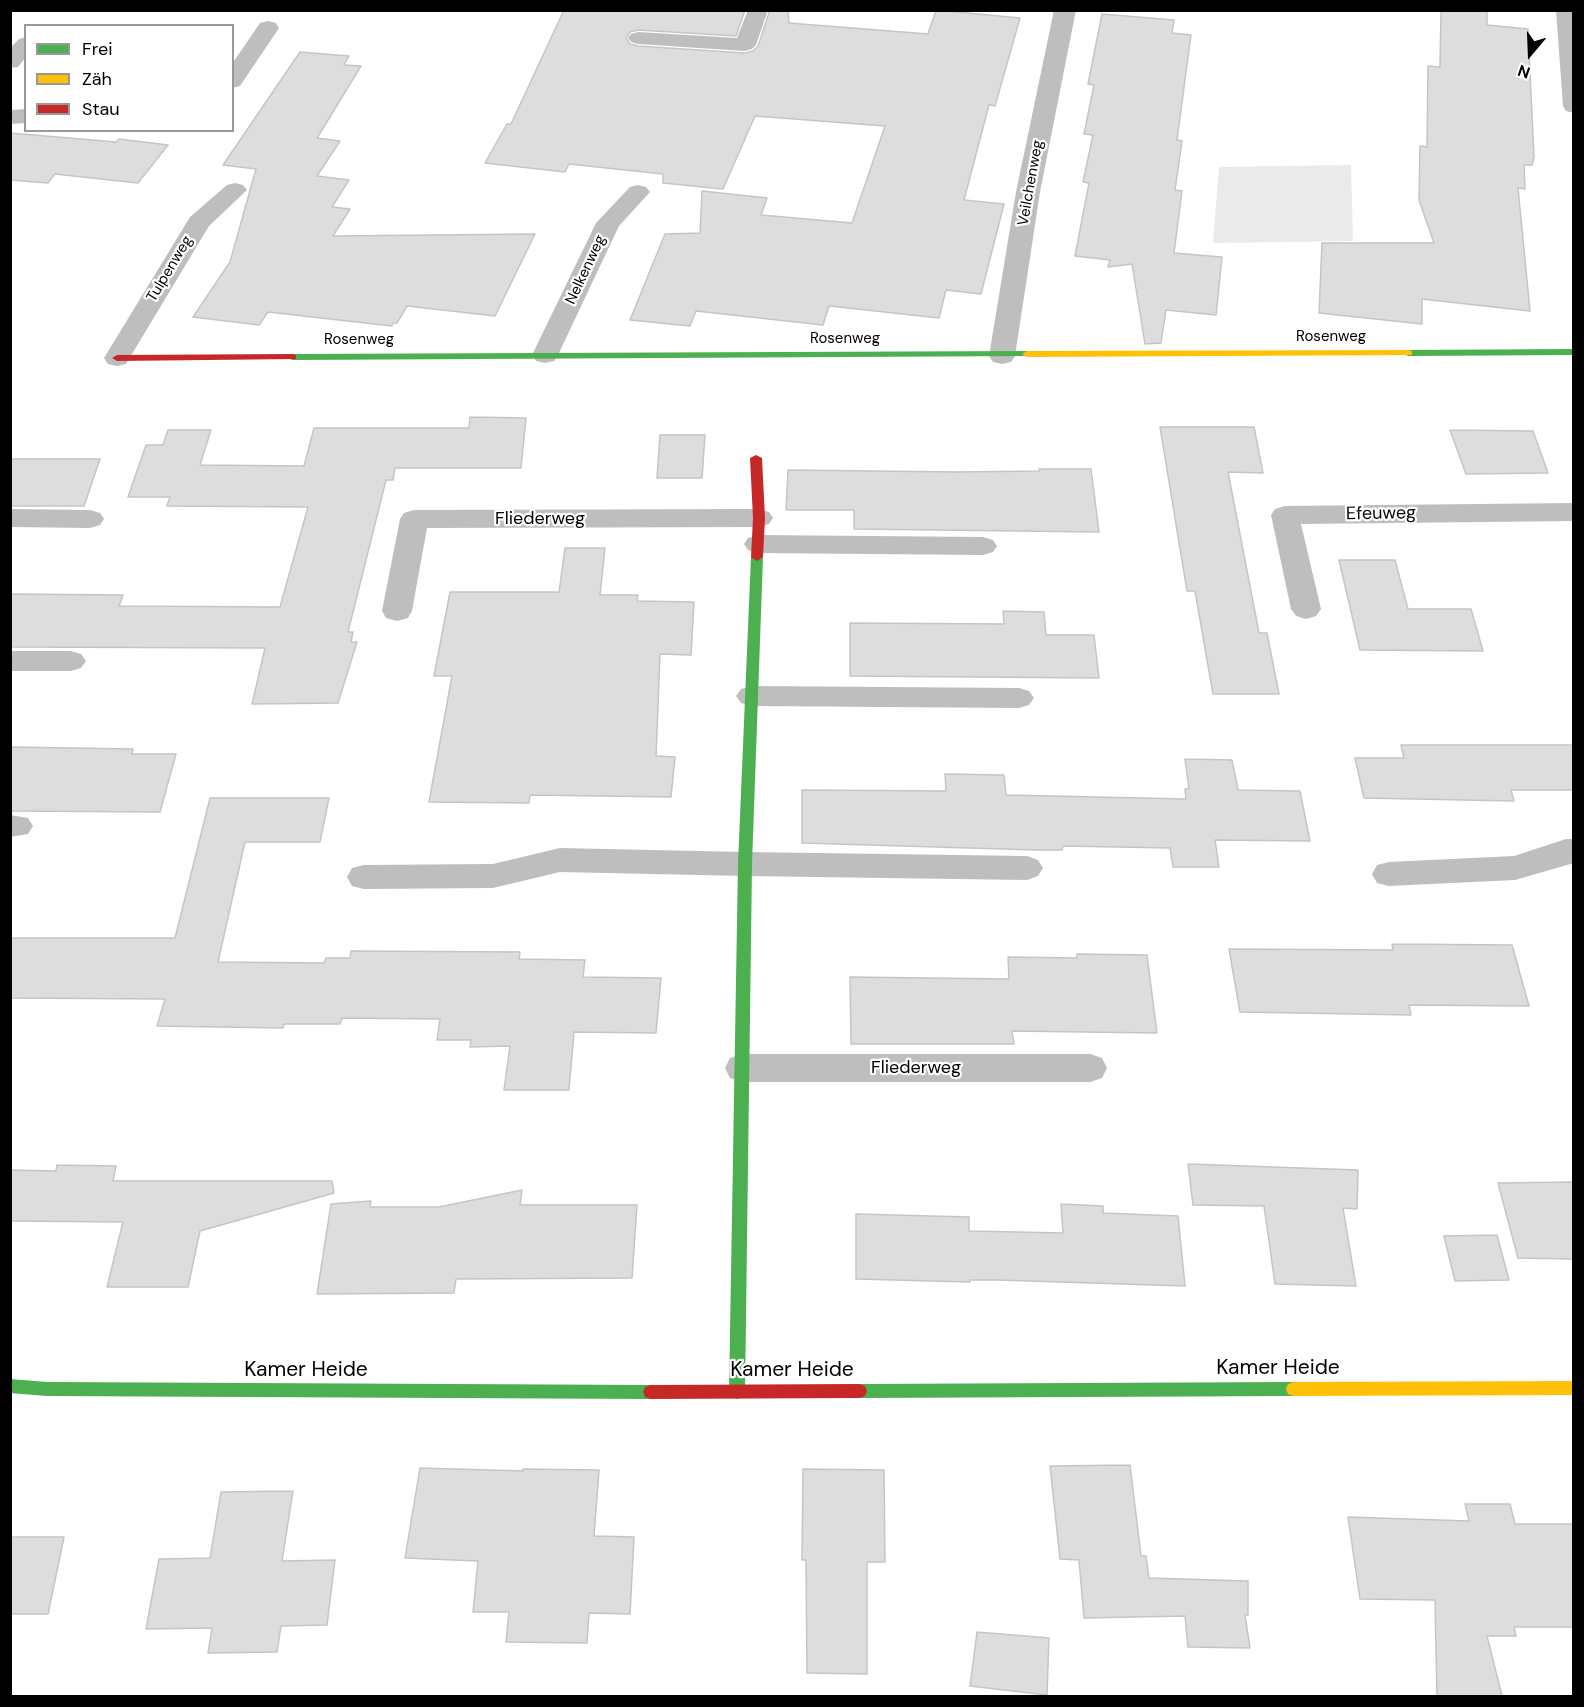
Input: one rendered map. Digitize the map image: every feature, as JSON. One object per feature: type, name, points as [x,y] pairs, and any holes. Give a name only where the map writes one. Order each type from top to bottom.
[{"type":"street","name":"Veilchenweg","points":[[1002,356],[1028,192],[1065,10]]},
{"type":"street","points":[[1567,10],[1574,106]]},
{"type":"street","points":[[234,78],[268,28]]},
{"type":"street","name":"Tulpenweg","points":[[117,358],[199,222],[235,190]]},
{"type":"street","name":"Nelkenweg","points":[[545,355],[608,223],[638,192]]},
{"type":"street","name":"Rosenweg","points":[[117,358],[1574,352]]},
{"type":"street","points":[[737,1392],[745,864],[759,531],[756,458]]},
{"type":"street","name":"Efeuweg","points":[[1306,609],[1286,515],[1574,512]]},
{"type":"street","name":"Fliederweg","points":[[397,611],[414,519],[759,531]]},
{"type":"street","points":[[1389,874],[1515,868],[1566,851],[1574,851]]},
{"type":"street","points":[[364,877],[493,876],[560,860],[745,864]]},
{"type":"street","name":"Kamer Heide","points":[[10,1386],[59,1389],[737,1392],[1574,1388]]},
{"type":"lane","points":[[638,38],[745,45],[758,10]]},
{"type":"lane","points":[[10,62],[24,45]]},
{"type":"lane","points":[[10,518],[90,519]]},
{"type":"lane","name":"Fliederweg","points":[[759,531],[983,546]]},
{"type":"lane","points":[[10,661],[71,661]]},
{"type":"lane","points":[[751,696],[1019,698]]},
{"type":"lane","points":[[745,864],[1027,868]]},
{"type":"lane","name":"Fliederweg","points":[[742,1068],[1090,1068]]},
{"type":"shaded area","points":[[1351,165],[1353,241],[1213,243],[1219,167]]},
{"type":"building","points":[[564,10],[745,10],[736,36],[638,30],[630,32],[626,38],[630,44],[638,46],[745,53],[753,51],[758,46],[770,10],[788,10],[789,23],[928,34],[936,10],[1020,18],[995,106],[989,105],[964,200],[1004,204],[981,294],[946,290],[939,318],[829,306],[823,325],[696,311],[690,326],[630,320],[665,234],[700,233],[702,191],[767,198],[761,215],[852,223],[885,126],[755,116],[723,189],[663,183],[663,174],[569,164],[565,172],[485,163],[507,124],[511,124]]},
{"type":"building","points":[[1441,10],[1487,10],[1487,25],[1528,29],[1534,157],[1532,165],[1524,165],[1525,189],[1518,188],[1530,311],[1422,299],[1422,324],[1319,313],[1322,243],[1434,243],[1419,200],[1420,146],[1427,147],[1428,66],[1440,67]]},
{"type":"building","points":[[1102,14],[1174,20],[1172,33],[1191,35],[1177,140],[1182,141],[1175,190],[1182,191],[1174,253],[1222,257],[1216,315],[1166,310],[1161,343],[1145,344],[1132,264],[1108,267],[1110,260],[1075,256],[1089,183],[1083,182],[1093,135],[1084,134],[1094,85],[1088,84]]},
{"type":"building","points":[[300,52],[349,56],[344,65],[361,66],[317,138],[340,141],[317,176],[349,180],[332,207],[350,209],[333,236],[535,234],[495,316],[407,306],[397,323],[393,323],[392,326],[268,312],[259,325],[193,317],[230,262],[256,169],[223,165]]},
{"type":"building","points":[[10,133],[116,142],[119,139],[168,145],[138,183],[55,174],[48,183],[10,180]]},
{"type":"building","points":[[470,417],[526,418],[521,468],[395,468],[393,480],[386,480],[348,632],[353,632],[351,642],[357,642],[338,703],[252,704],[265,648],[10,647],[10,594],[123,595],[119,606],[280,607],[308,507],[167,506],[170,497],[128,497],[146,445],[163,445],[168,430],[211,430],[200,465],[304,466],[314,428],[469,428]]},
{"type":"building","points":[[1160,427],[1254,427],[1263,473],[1228,472],[1259,633],[1267,633],[1279,694],[1213,694],[1195,591],[1187,591]]},
{"type":"building","points":[[1450,430],[1533,431],[1548,473],[1466,474]]},
{"type":"building","points":[[660,435],[705,435],[702,478],[657,478]]},
{"type":"building","points":[[10,459],[100,459],[84,506],[10,506]]},
{"type":"building","points":[[1039,469],[1091,469],[1099,532],[854,529],[854,510],[786,510],[788,470],[957,472],[1040,471]]},
{"type":"building","points":[[565,548],[605,548],[600,595],[638,595],[637,601],[694,602],[691,655],[660,654],[656,756],[675,757],[671,797],[530,795],[529,803],[429,802],[452,676],[434,676],[450,592],[559,592]]},
{"type":"building","points":[[1339,560],[1395,560],[1408,609],[1471,609],[1483,651],[1360,650]]},
{"type":"building","points":[[1003,611],[1044,612],[1046,635],[1094,635],[1099,678],[850,676],[850,623],[1004,624]]},
{"type":"building","points":[[1401,745],[1574,745],[1574,790],[1511,790],[1514,801],[1364,798],[1355,758],[1404,758]]},
{"type":"building","points":[[10,747],[133,749],[132,754],[176,754],[160,812],[10,811]]},
{"type":"building","points":[[1185,759],[1232,760],[1238,790],[1300,791],[1310,841],[1215,840],[1219,867],[1173,867],[1170,848],[1063,846],[1062,850],[1036,850],[802,843],[802,790],[946,791],[945,774],[1004,775],[1006,795],[1186,799],[1185,789],[1189,789]]},
{"type":"building","points":[[210,798],[329,798],[320,842],[245,842],[218,962],[324,963],[326,958],[350,958],[351,951],[520,952],[519,959],[585,960],[583,977],[661,978],[656,1033],[574,1032],[569,1090],[504,1090],[510,1046],[470,1047],[471,1040],[437,1040],[440,1019],[342,1018],[340,1024],[284,1024],[283,1028],[157,1026],[165,999],[10,998],[10,938],[175,938]]},
{"type":"building","points":[[1392,944],[1512,945],[1529,1006],[1409,1005],[1411,1015],[1240,1012],[1229,949],[1393,950]]},
{"type":"building","points":[[1077,954],[1147,955],[1157,1033],[1012,1031],[1014,1044],[851,1044],[850,977],[1009,979],[1008,957],[1077,958]]},
{"type":"building","points":[[1188,1164],[1358,1170],[1357,1209],[1343,1208],[1356,1286],[1275,1284],[1264,1206],[1193,1205]]},
{"type":"building","points":[[57,1165],[116,1166],[113,1181],[332,1181],[334,1193],[200,1231],[188,1287],[107,1287],[123,1222],[10,1221],[10,1170],[56,1171]]},
{"type":"building","points":[[1574,1182],[1574,1259],[1518,1258],[1498,1183]]},
{"type":"building","points":[[522,1190],[520,1205],[637,1205],[632,1278],[456,1279],[454,1293],[317,1294],[331,1204],[371,1201],[370,1207],[439,1207]]},
{"type":"building","points":[[1061,1204],[1103,1206],[1103,1213],[1178,1216],[1185,1286],[998,1280],[970,1280],[970,1282],[856,1279],[856,1214],[969,1217],[969,1231],[1063,1233]]},
{"type":"building","points":[[1497,1235],[1509,1280],[1455,1281],[1444,1236]]},
{"type":"building","points":[[1130,1465],[1141,1556],[1146,1556],[1149,1578],[1248,1581],[1248,1615],[1245,1615],[1250,1648],[1188,1647],[1185,1616],[1084,1618],[1079,1560],[1060,1559],[1050,1466]]},
{"type":"building","points":[[420,1468],[523,1471],[523,1469],[599,1470],[594,1536],[634,1537],[630,1614],[589,1613],[587,1643],[506,1642],[509,1612],[473,1612],[478,1561],[405,1558]]},
{"type":"building","points":[[803,1469],[884,1470],[885,1562],[867,1562],[867,1674],[807,1673],[806,1560],[802,1560]]},
{"type":"building","points":[[293,1491],[282,1561],[335,1560],[327,1625],[281,1626],[277,1652],[208,1653],[212,1628],[146,1629],[159,1559],[210,1558],[221,1492]]},
{"type":"building","points":[[1465,1504],[1510,1504],[1515,1524],[1574,1524],[1574,1627],[1514,1627],[1516,1636],[1487,1636],[1502,1696],[1437,1696],[1435,1600],[1360,1599],[1348,1517],[1469,1521]]},
{"type":"building","points":[[10,1537],[64,1537],[48,1614],[10,1614]]},
{"type":"building","points":[[977,1632],[1049,1638],[1047,1695],[970,1686]]},
{"type":"traffic: fast","points":[[1408,353],[1574,352]]},
{"type":"traffic: fast","points":[[292,357],[1027,354]]},
{"type":"traffic: fast","points":[[737,1392],[745,864],[757,557]]},
{"type":"traffic: fast","points":[[10,1386],[47,1389],[651,1392]]},
{"type":"traffic: fast","points":[[859,1391],[1294,1389]]},
{"type":"traffic: slow","points":[[1027,354],[1408,353]]},
{"type":"traffic: slow","points":[[1294,1389],[1574,1388]]},
{"type":"traffic: jam","points":[[117,358],[292,357]]},
{"type":"traffic: jam","points":[[756,458],[759,518],[757,557]]},
{"type":"traffic: jam","points":[[651,1392],[859,1391]]}]
